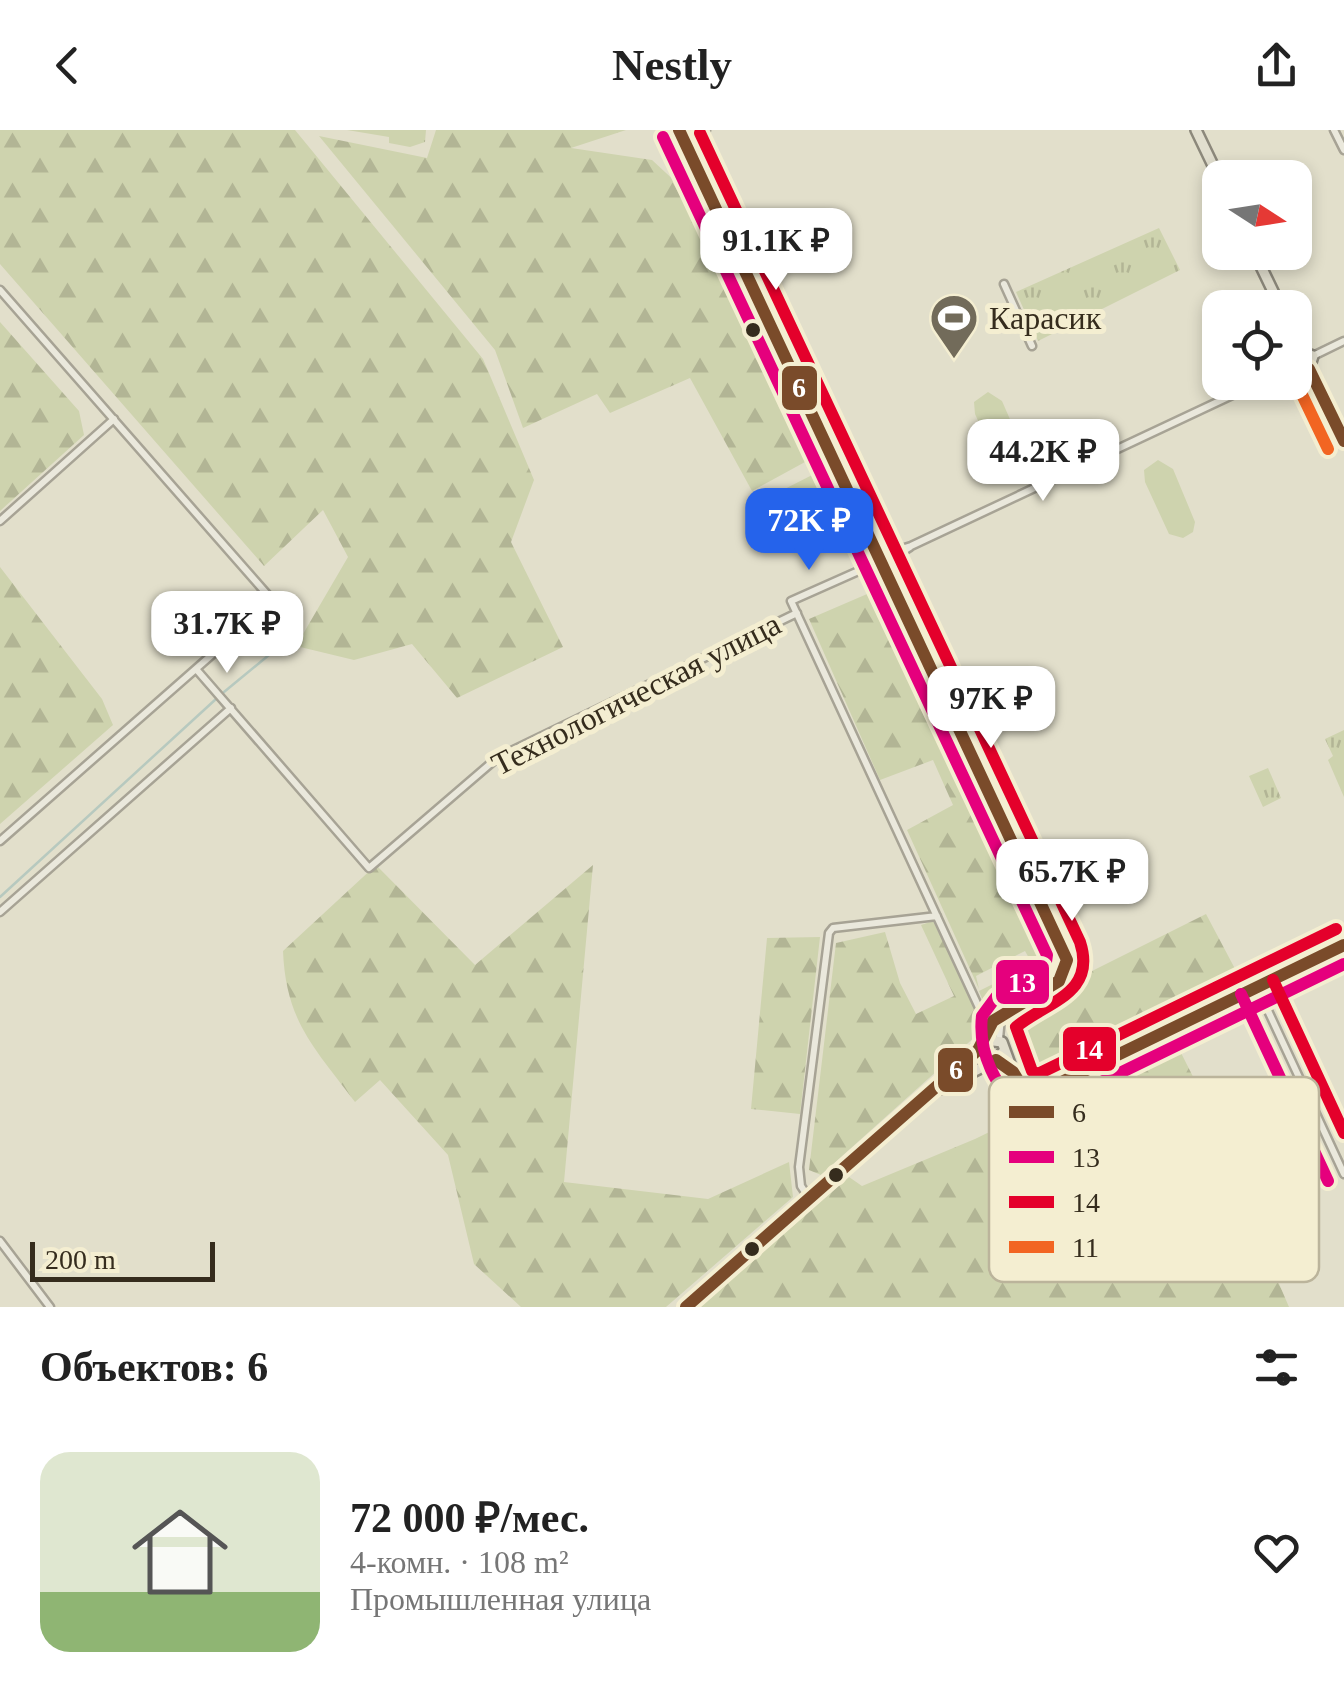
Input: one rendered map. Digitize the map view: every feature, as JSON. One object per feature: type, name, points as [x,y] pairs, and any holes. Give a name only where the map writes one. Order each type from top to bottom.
[{"type":"main road","points":[[1196,130],[1210,160]]},
{"type":"main road","points":[[1312,375],[1344,441]]},
{"type":"main road","points":[[1073,1077],[1344,945]]},
{"type":"main road","points":[[686,1307],[984,1042],[999,1039],[1017,1077]]},
{"type":"main road","points":[[984,1042],[982,1054],[1013,1072]]},
{"type":"main road","points":[[924,1098],[995,1060],[1004,1051]]},
{"type":"street","points":[[679,130],[1067,960],[1059,981],[1006,1011],[988,1028],[984,1042]]},
{"type":"street","points":[[684,140],[706,130]]},
{"type":"street","points":[[1334,130],[1344,150]]},
{"type":"street","points":[[1004,284],[1032,346]]},
{"type":"street","points":[[0,290],[273,602],[0,841]]},
{"type":"street","points":[[1312,356],[1344,342]]},
{"type":"street","points":[[881,560],[1222,400]]},
{"type":"street","points":[[0,521],[114,419]]},
{"type":"street","name":"Технологическая улица","points":[[231,708],[369,868],[490,764],[797,613],[791,601],[881,560]]},
{"type":"street","points":[[797,613],[988,1028]]},
{"type":"street","points":[[0,912],[231,708],[196,669]]},
{"type":"street","points":[[809,1198],[801,1186],[799,1168],[828,933],[833,928],[884,926],[938,916]]},
{"type":"street","points":[[1257,987],[1299,1077]]},
{"type":"street","points":[[999,1039],[998,1022],[1006,1011]]},
{"type":"street","points":[[1319,1120],[1344,1174]]},
{"type":"street","points":[[0,1242],[50,1307]]},
{"type":"green space","points":[[0,130],[295,130],[483,359],[534,480],[511,542],[563,647],[457,698],[412,644],[354,660],[296,646],[348,557],[323,510],[264,566],[0,264]]},
{"type":"green space","points":[[347,130],[426,130],[425,142],[410,147],[389,143],[389,137]]},
{"type":"green space","points":[[436,130],[626,130],[571,148],[652,160],[692,197],[816,456],[752,491],[690,378],[610,413],[597,394],[523,428],[495,350],[319,136],[427,158]]},
{"type":"green space","points":[[1159,228],[1180,270],[1038,341],[1016,292]]},
{"type":"green space","points":[[0,322],[79,411],[84,435],[0,511]]},
{"type":"green space","points":[[988,392],[1002,401],[1025,454],[1023,463],[1013,470],[999,466],[975,414],[974,402]]},
{"type":"green space","points":[[1158,460],[1173,469],[1195,522],[1193,532],[1183,538],[1169,534],[1145,482],[1144,470]]},
{"type":"green space","points":[[820,471],[837,504],[783,527],[763,528],[758,516],[763,500]]},
{"type":"green space","points":[[0,567],[102,699],[113,725],[0,824]]},
{"type":"green space","points":[[888,585],[1059,957],[1055,978],[1025,994],[1016,976],[1034,967],[1025,951],[976,976],[979,989],[907,830],[953,805],[933,760],[880,780],[809,619]]},
{"type":"green space","points":[[1344,730],[1344,797],[1328,760],[1333,756],[1325,739]]},
{"type":"green space","points":[[1268,768],[1281,798],[1263,807],[1249,776]]},
{"type":"green space","points":[[376,865],[475,965],[593,865],[564,1182],[708,1199],[789,1162],[793,1197],[666,1307],[521,1307],[474,1264],[448,1155],[380,1080],[355,1102],[305,1033],[290,997],[283,951]]},
{"type":"green space","points":[[1206,914],[1242,982],[1051,1077],[1024,1077],[1020,1043],[1024,1030],[1041,1010],[1084,986],[1084,975]]},
{"type":"green space","points":[[933,921],[980,1017],[977,1035],[821,1175],[809,1170],[836,943],[885,932],[900,983],[916,1014],[954,996],[921,925]]},
{"type":"green space","points":[[820,937],[800,1114],[751,1109],[767,938]]},
{"type":"green space","points":[[1013,974],[1023,994],[1001,1006],[983,1001],[979,991]]},
{"type":"green space","points":[[1175,1041],[1193,1077],[1102,1077]]},
{"type":"green space","points":[[989,1132],[989,1282],[1278,1282],[1289,1307],[700,1307],[849,1177],[862,1186]]},
{"type":"waterway","points":[[224,692],[275,650]]},
{"type":"waterway","points":[[0,897],[216,699]]},
{"type":"transit line","name":"6","points":[[679,130],[1067,960],[1059,981],[993,1021],[978,1050],[686,1307]]},
{"type":"transit line","name":"14","points":[[700,133],[1080,942],[1083,960],[1075,985],[1016,1027],[1032,1071],[1038,1074],[1336,929]]},
{"type":"transit line","name":"13","points":[[663,137],[1047,955],[1045,969],[996,997],[982,1016],[983,1043],[995,1077]]},
{"type":"transit line","name":"6","points":[[1312,375],[1344,441]]},
{"type":"transit line","name":"11","points":[[1305,400],[1328,449]]},
{"type":"transit line","name":"6","points":[[1072,1077],[1344,945]]},
{"type":"transit line","name":"13","points":[[1112,1077],[1344,964]]},
{"type":"transit line","name":"14","points":[[1273,980],[1318,1077]]},
{"type":"transit line","name":"13","points":[[1241,994],[1280,1077]]},
{"type":"transit line","name":"6","points":[[996,1060],[1016,1077]]},
{"type":"transit line","name":"14","points":[[1319,1079],[1344,1133]]},
{"type":"transit line","name":"13","points":[[1319,1162],[1328,1181]]},
{"type":"place","name":"Карасик","points":[[954,360]]}]
